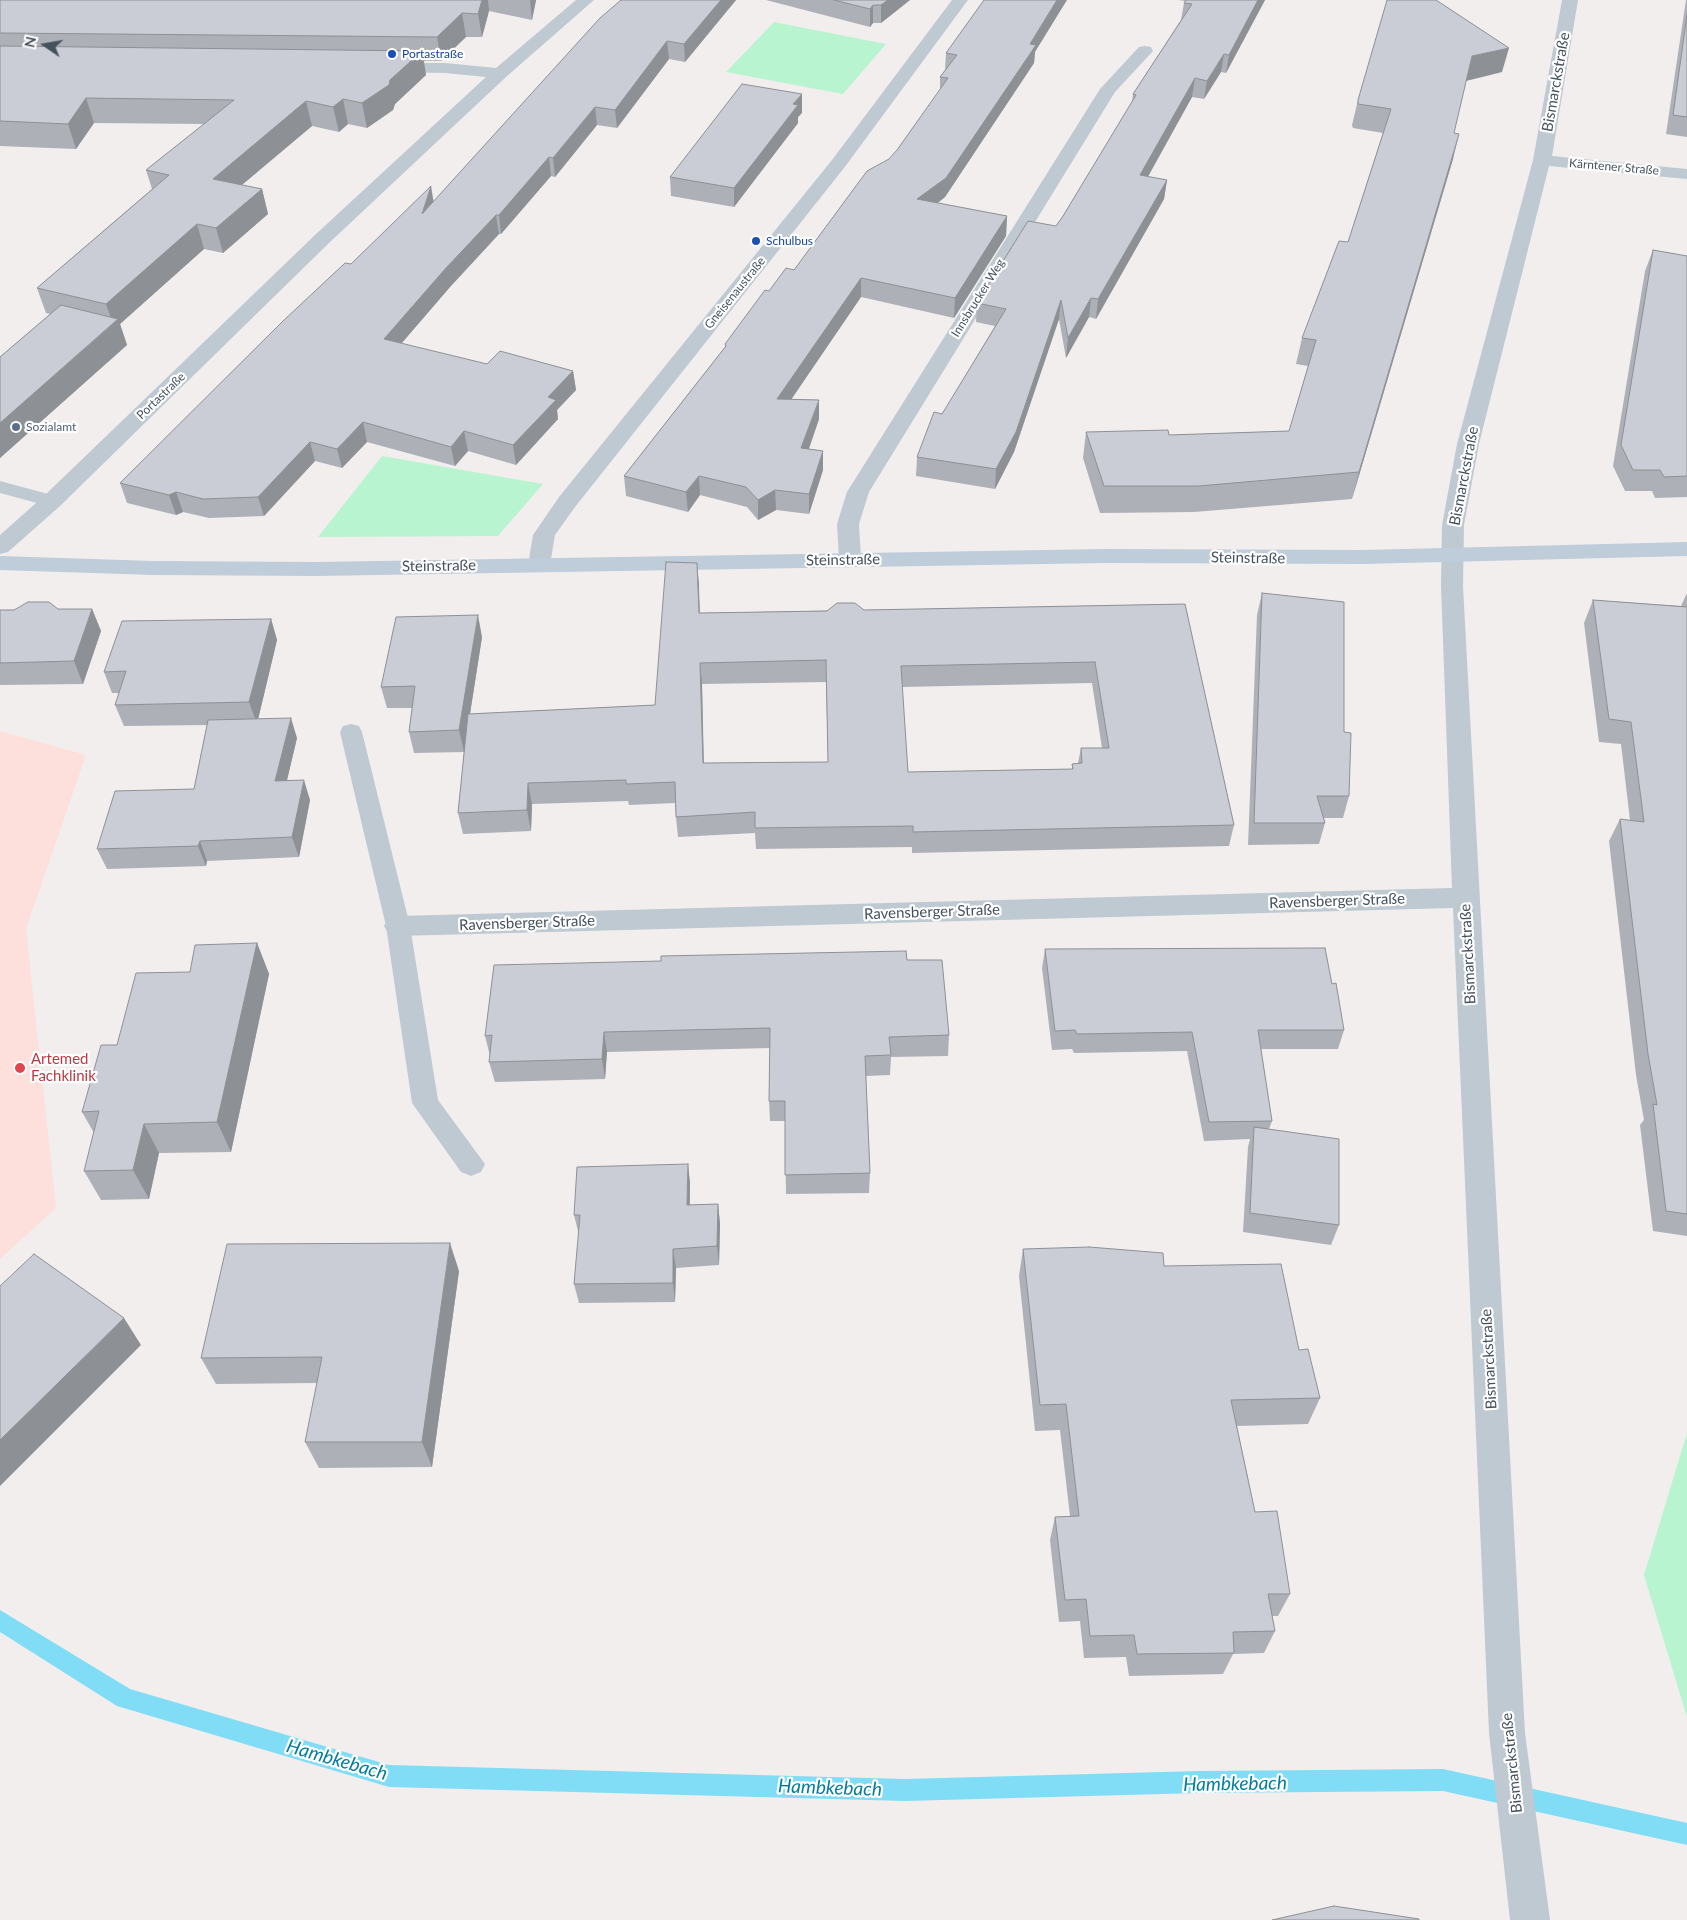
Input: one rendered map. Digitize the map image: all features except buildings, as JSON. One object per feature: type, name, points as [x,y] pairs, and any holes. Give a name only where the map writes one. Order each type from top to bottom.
[{"type":"main road","name":"Steinstraße","points":[[0,563],[153,568],[307,569],[1106,556],[1295,558],[1452,556],[1687,549]]},
{"type":"street","name":"Portastraße","points":[[0,547],[52,502],[322,239],[500,73],[586,0]]},
{"type":"street","name":"Gneisenaustraße","points":[[539,565],[544,536],[567,502],[838,164],[960,0]]},
{"type":"street","name":"Bismarckstraße","points":[[1530,1920],[1507,1732],[1466,898],[1452,556],[1453,524],[1468,444],[1542,160],[1570,0]]},
{"type":"street","name":"Innsbrucker Weg","points":[[850,560],[848,524],[858,492],[1108,88],[1145,52]]},
{"type":"street","points":[[366,67],[445,68],[500,73]]},
{"type":"street","name":"Kärntener Straße","points":[[1542,160],[1687,174]]},
{"type":"street","name":"Ravensberger Straße","points":[[398,926],[1466,898]]},
{"type":"lane","points":[[0,488],[52,502]]},
{"type":"lane","points":[[351,732],[398,926],[425,1103],[471,1164]]},
{"type":"shaded area","name":"Artemed Fachklinik","points":[[0,731],[86,755],[26,929],[56,1208],[0,1259]]},
{"type":"green space","points":[[774,22],[886,44],[843,94],[726,72]]},
{"type":"green space","points":[[382,456],[543,484],[498,536],[318,537]]},
{"type":"green space","points":[[1687,1433],[1687,1717],[1644,1575]]},
{"type":"waterway","name":"Hambkebach","points":[[0,1620],[125,1698],[389,1776],[905,1790],[1199,1782],[1443,1780],[1687,1834]]},
{"type":"place","name":"Portastraße","points":[[392,54]]},
{"type":"place","name":"Schulbus","points":[[756,241]]},
{"type":"place","name":"Sozialamt","points":[[16,427]]},
{"type":"place","name":"Artemed Fachklinik","points":[[20,1068]]}]
